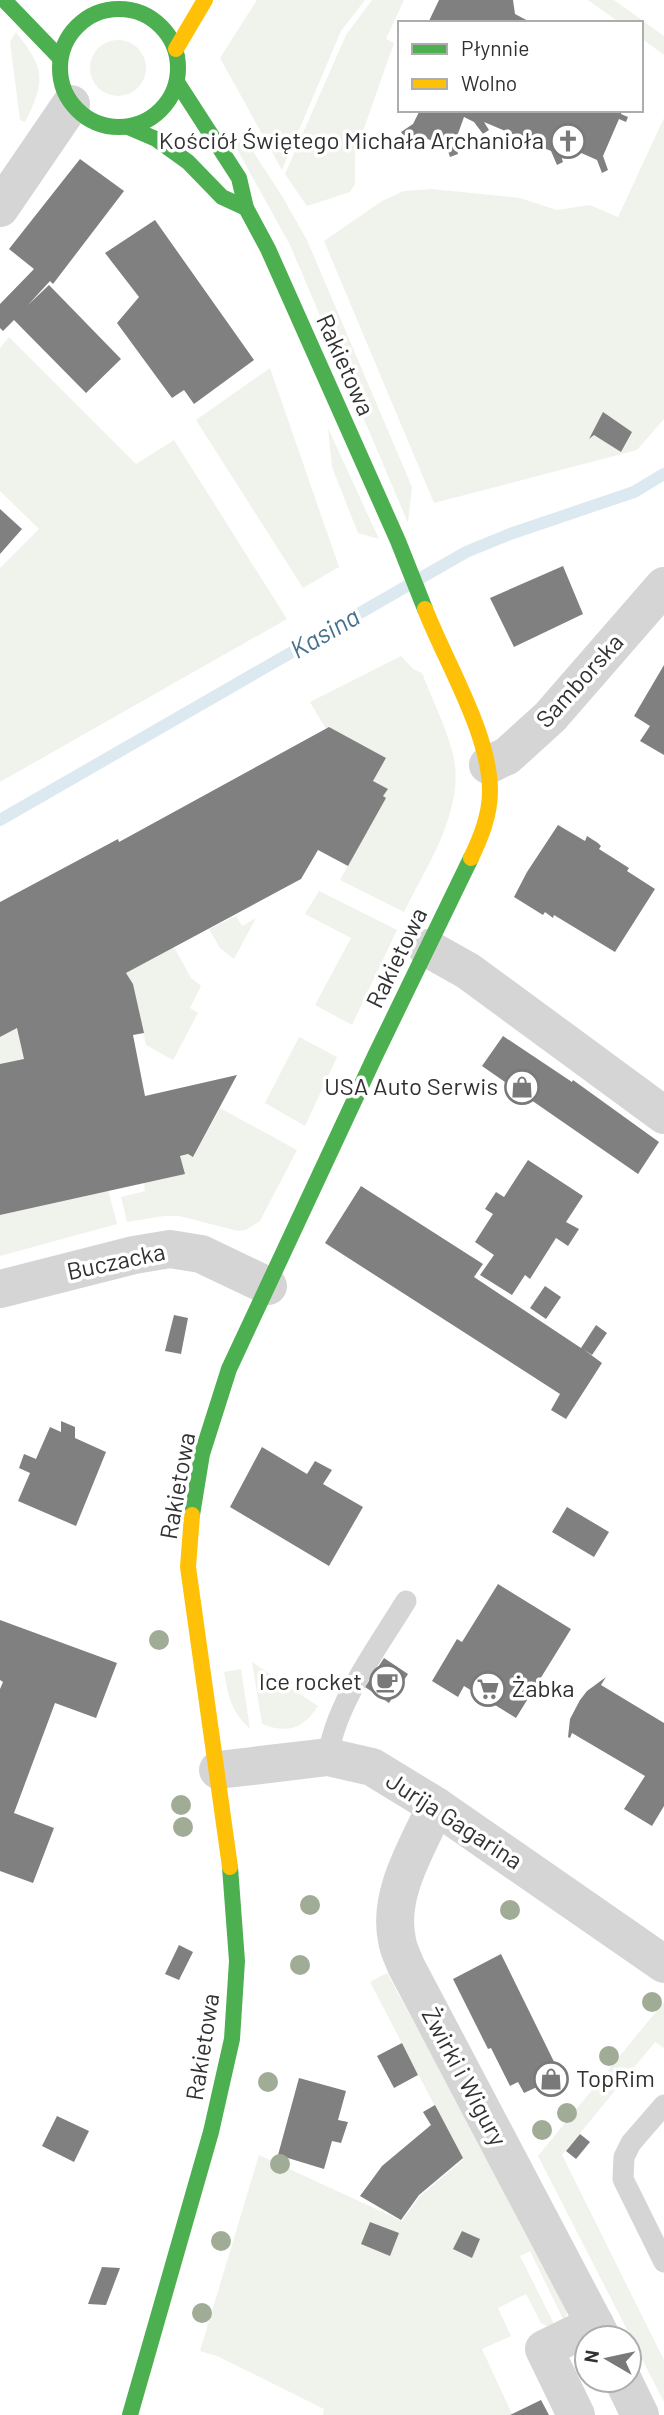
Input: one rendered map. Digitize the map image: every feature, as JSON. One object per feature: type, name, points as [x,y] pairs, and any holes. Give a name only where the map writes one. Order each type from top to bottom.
[{"type":"street","points":[[4,0],[61,58]]},
{"type":"street","points":[[83,0],[103,10]]},
{"type":"street","points":[[176,49],[205,0]]},
{"type":"street","points":[[130,4],[156,20],[168,33],[176,49],[179,66],[177,82],[170,98],[159,112],[145,122],[128,127],[96,124],[83,115],[71,104],[60,74],[66,42],[75,28],[88,17],[103,10],[130,4]]},
{"type":"street","name":"Rakietowa","points":[[130,2415],[211,2132],[232,2039],[237,1961],[229,1849],[188,1567],[191,1524],[202,1454],[229,1369],[481,837],[490,789],[488,765],[480,734],[398,541],[268,249],[246,208],[239,178],[177,82]]},
{"type":"street","points":[[0,208],[71,104]]},
{"type":"street","points":[[128,127],[156,139],[188,162],[222,197],[246,208]]},
{"type":"street","name":"Samborska","points":[[488,765],[507,755],[550,718],[664,586]]},
{"type":"street","points":[[427,948],[468,971],[664,1115]]},
{"type":"street","name":"Buczacka","points":[[0,1289],[134,1255],[170,1249],[201,1254],[268,1286]]},
{"type":"street","name":"Jurija Gagarina","points":[[218,1770],[328,1757],[372,1767],[436,1806],[664,1964]]},
{"type":"street","name":"Żwirki i Wigury","points":[[436,1806],[405,1873],[396,1906],[396,1939],[412,1979],[595,2324]]},
{"type":"street","points":[[573,2340],[544,2349],[576,2415]]},
{"type":"street","points":[[630,2394],[640,2415]]},
{"type":"lane","points":[[328,1757],[331,1740],[356,1683],[405,1601]]},
{"type":"lane","points":[[664,2105],[631,2143],[624,2157],[623,2179],[664,2262]]},
{"type":"shaded area","points":[[257,0],[365,0],[341,31],[282,170],[220,58]]},
{"type":"shaded area","points":[[372,0],[404,0],[386,39],[394,43],[355,154],[355,184],[350,192],[307,206],[285,174],[346,35]]},
{"type":"shaded area","points":[[588,0],[614,0],[664,36],[664,55],[643,39],[643,21],[617,21]]},
{"type":"shaded area","points":[[16,32],[33,56],[39,75],[37,95],[25,122],[20,120],[10,42]]},
{"type":"shaded area","points":[[118,40],[129,42],[138,48],[144,57],[144,79],[138,88],[129,94],[118,96],[107,94],[98,88],[92,79],[90,68],[92,57],[98,48],[107,42]]},
{"type":"shaded area","points":[[664,118],[664,419],[637,450],[434,503],[324,241],[382,201],[404,191],[431,189],[520,198],[557,210],[590,205],[618,217]]},
{"type":"shaded area","points":[[243,136],[307,240],[412,487],[408,523],[290,245],[233,142]]},
{"type":"shaded area","points":[[9,337],[136,464],[174,440],[287,619],[0,782],[0,568],[39,529],[0,491],[0,348]]},
{"type":"shaded area","points":[[270,368],[339,567],[303,588],[196,420]]},
{"type":"shaded area","points":[[328,428],[379,539],[358,533],[332,467]]},
{"type":"shaded area","points":[[401,656],[413,669],[422,673],[450,744],[456,775],[454,795],[442,836],[404,912],[340,880],[386,798],[383,796],[387,788],[373,781],[386,759],[326,729],[310,702]]},
{"type":"shaded area","points":[[319,891],[397,930],[352,1025],[315,1005],[351,938],[305,914]]},
{"type":"shaded area","points":[[236,916],[242,926],[256,918],[234,959],[220,948],[209,929]]},
{"type":"shaded area","points":[[174,947],[191,978],[201,986],[190,1008],[198,1013],[173,1060],[146,1045],[133,984],[126,973]]},
{"type":"shaded area","points":[[17,1028],[55,1066],[0,1076],[0,1037]]},
{"type":"shaded area","points":[[299,1037],[337,1057],[305,1126],[265,1103]]},
{"type":"shaded area","points":[[220,1108],[297,1150],[260,1221],[246,1230],[238,1231],[179,1216],[127,1222],[121,1197],[145,1191],[144,1183],[175,1159],[194,1156]]},
{"type":"shaded area","points":[[108,1190],[117,1224],[0,1256],[0,1215]]},
{"type":"shaded area","points":[[252,1662],[318,1706],[307,1720],[287,1729],[262,1724]]},
{"type":"shaded area","points":[[241,1669],[250,1729],[231,1703],[224,1672]]},
{"type":"shaded area","points":[[387,1973],[535,2245],[567,2310],[565,2323],[530,2251],[520,2256],[558,2332],[541,2323],[526,2294],[498,2308],[511,2336],[482,2349],[512,2414],[510,2415],[323,2415],[324,2409],[217,2356],[200,2351],[259,2155],[402,2221],[420,2196],[463,2160],[370,1982]]},
{"type":"shaded area","points":[[664,2002],[664,2048],[655,2042],[562,2155],[664,2360],[664,2402],[643,2361],[643,2324],[624,2324],[538,2156]]},
{"type":"building","points":[[439,0],[513,0],[515,14],[528,21],[429,21]]},
{"type":"building","name":"Kościół Świętego Michała Archanioła","points":[[419,112],[622,112],[628,117],[626,122],[619,119],[603,156],[608,170],[602,173],[597,160],[561,144],[559,149],[563,162],[557,165],[551,151],[522,139],[518,148],[512,145],[515,135],[484,122],[489,130],[483,134],[474,122],[464,117],[455,142],[458,154],[450,157],[447,148],[417,134],[406,139],[401,132],[413,124]]},
{"type":"building","points":[[80,159],[124,191],[53,284],[50,281],[28,305],[49,285],[121,359],[86,393],[14,320],[3,331],[0,328],[0,304],[34,269],[9,249]]},
{"type":"building","points":[[155,220],[254,360],[194,404],[184,390],[172,398],[117,323],[139,297],[105,253]]},
{"type":"building","points":[[603,412],[632,432],[621,452],[594,435],[589,439]]},
{"type":"building","points":[[0,509],[22,529],[0,554]]},
{"type":"building","points":[[563,566],[583,614],[514,647],[490,598]]},
{"type":"building","points":[[664,665],[664,755],[640,741],[650,726],[634,716]]},
{"type":"building","points":[[329,727],[386,758],[373,781],[388,789],[383,796],[386,798],[348,866],[318,850],[301,879],[126,973],[133,984],[144,1033],[133,1035],[145,1096],[237,1075],[193,1157],[188,1154],[180,1156],[185,1174],[0,1215],[0,1064],[24,1059],[17,1028],[0,1037],[0,902],[118,839],[119,842]]},
{"type":"building","points":[[558,825],[585,841],[587,836],[598,843],[601,846],[599,849],[655,889],[615,952],[554,915],[553,918],[545,912],[543,915],[514,897]]},
{"type":"building","points":[[503,1036],[572,1082],[573,1080],[659,1142],[638,1174],[482,1066]]},
{"type":"building","points":[[528,1160],[583,1196],[566,1222],[579,1229],[568,1246],[556,1238],[530,1279],[525,1275],[512,1295],[480,1275],[494,1255],[475,1242],[493,1214],[485,1209],[496,1192],[504,1197]]},
{"type":"building","points":[[361,1186],[483,1264],[474,1277],[581,1348],[596,1325],[607,1333],[592,1355],[583,1349],[602,1363],[566,1419],[551,1410],[560,1394],[325,1243]]},
{"type":"building","points":[[545,1286],[561,1297],[546,1319],[530,1308]]},
{"type":"building","points":[[174,1315],[188,1318],[181,1354],[165,1351]]},
{"type":"building","points":[[61,1421],[75,1427],[75,1438],[106,1452],[76,1526],[18,1501],[30,1473],[19,1468],[24,1454],[36,1459],[50,1427],[61,1432]]},
{"type":"building","points":[[262,1447],[307,1474],[315,1461],[332,1470],[323,1484],[363,1507],[329,1566],[230,1507]]},
{"type":"building","points":[[567,1507],[609,1532],[594,1557],[552,1532]]},
{"type":"building","points":[[498,1584],[571,1629],[516,1718],[464,1686],[458,1697],[432,1681],[457,1639],[462,1642]]},
{"type":"building","points":[[0,1620],[117,1663],[96,1718],[55,1703],[14,1813],[54,1828],[33,1883],[0,1871],[0,1689],[3,1682],[0,1680]]},
{"type":"building","points":[[384,1658],[408,1674],[389,1703],[365,1687]]},
{"type":"building","points":[[606,1677],[601,1685],[664,1723],[664,1806],[652,1826],[624,1809],[645,1776],[572,1733],[570,1738],[568,1737],[570,1719],[580,1700],[587,1691]]},
{"type":"building","points":[[179,1945],[193,1952],[179,1980],[165,1974]]},
{"type":"building","points":[[501,1954],[561,2076],[524,2093],[518,2082],[510,2086],[453,1979]]},
{"type":"building","points":[[402,2043],[418,2075],[394,2088],[377,2056]]},
{"type":"building","points":[[299,2078],[346,2091],[338,2120],[348,2122],[341,2143],[332,2141],[324,2169],[278,2155]]},
{"type":"building","points":[[435,2105],[463,2158],[419,2195],[401,2220],[360,2196],[382,2166],[431,2125],[423,2112]]},
{"type":"building","points":[[57,2116],[89,2131],[74,2162],[42,2146]]},
{"type":"building","points":[[580,2134],[590,2142],[576,2159],[566,2151]]},
{"type":"building","points":[[370,2222],[399,2233],[390,2256],[361,2244]]},
{"type":"building","points":[[462,2231],[480,2239],[472,2258],[453,2249]]},
{"type":"building","points":[[102,2267],[120,2268],[106,2305],[88,2304]]},
{"type":"building","points":[[541,2400],[549,2415],[510,2415]]},
{"type":"waterway","name":"Kasina","points":[[0,820],[466,552],[510,534],[634,492],[664,474]]},
{"type":"traffic: fast","points":[[4,0],[60,58]]},
{"type":"traffic: fast","points":[[119,9],[142,13],[161,26],[174,45],[178,68],[174,91],[161,110],[142,123],[119,127],[96,123],[77,110],[64,91],[60,68],[64,45],[77,26],[96,13],[119,9]]},
{"type":"traffic: fast","points":[[177,82],[239,178],[246,208],[268,249],[398,541],[425,609]]},
{"type":"traffic: fast","points":[[128,127],[156,139],[188,162],[222,197],[246,208]]},
{"type":"traffic: fast","points":[[192,1515],[202,1454],[229,1369],[471,858]]},
{"type":"traffic: fast","points":[[130,2415],[211,2132],[232,2039],[237,1961],[230,1867]]},
{"type":"traffic: slow","points":[[176,49],[205,0]]},
{"type":"traffic: slow","points":[[425,609],[475,723],[488,769],[490,791],[487,817],[471,858]]},
{"type":"traffic: slow","points":[[192,1515],[188,1567],[230,1867]]},
{"type":"place","name":"Kościół Świętego Michała Archanioła","points":[[568,141]]},
{"type":"place","name":"USA Auto Serwis","points":[[522,1087]]},
{"type":"place","name":"Ice rocket","points":[[387,1682]]},
{"type":"place","name":"Żabka","points":[[488,1689]]},
{"type":"place","name":"TopRim","points":[[551,2079]]}]
